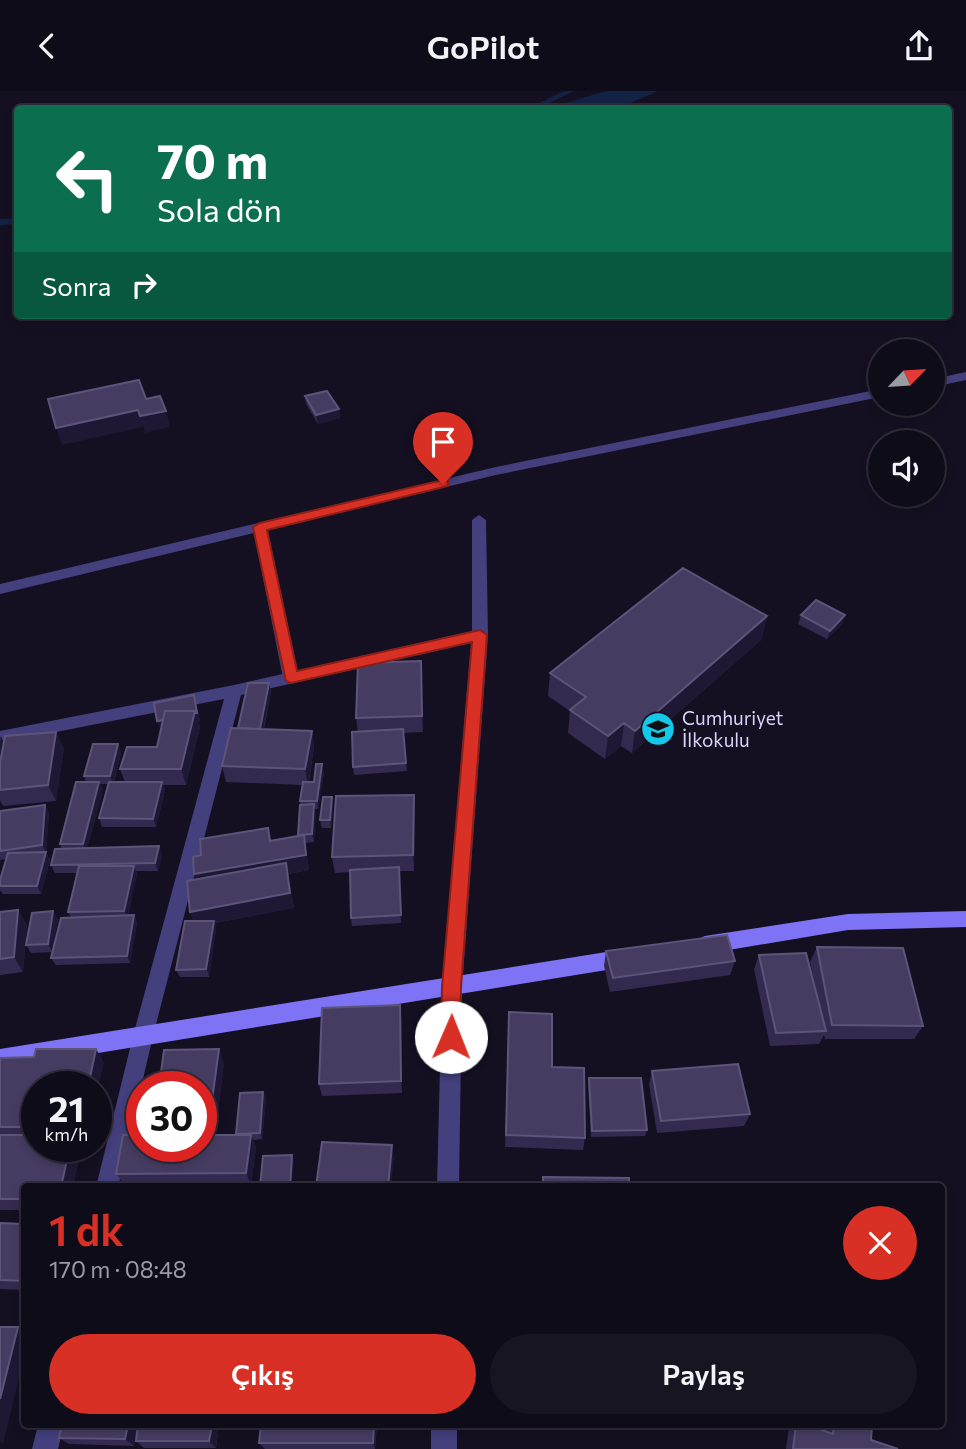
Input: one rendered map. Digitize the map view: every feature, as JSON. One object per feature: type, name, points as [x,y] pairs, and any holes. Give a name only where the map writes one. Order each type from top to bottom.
[{"type":"street","points":[[945,380],[966,376]]},
{"type":"street","points":[[0,589],[496,471],[868,395]]},
{"type":"street","points":[[448,1183],[452,987],[480,635],[479,520]]},
{"type":"street","points":[[260,527],[291,678]]},
{"type":"street","points":[[0,737],[234,691],[480,635]]},
{"type":"street","points":[[108,1183],[143,1037],[234,691]]},
{"type":"street","points":[[684,949],[848,922],[966,919]]},
{"type":"street","points":[[0,1059],[643,955]]},
{"type":"street","points":[[46,1449],[50,1428]]},
{"type":"street","points":[[443,1449],[444,1428]]},
{"type":"water","points":[[606,91],[658,91],[626,105],[559,105]]},
{"type":"building","points":[[139,380],[146,399],[160,396],[166,411],[140,416],[138,410],[56,428],[48,399]]},
{"type":"building","points":[[327,391],[339,409],[316,415],[305,396]]},
{"type":"building","points":[[683,568],[767,616],[635,731],[624,723],[608,736],[570,710],[586,697],[550,673]]},
{"type":"building","points":[[816,600],[845,615],[830,631],[801,615]]},
{"type":"building","points":[[421,661],[422,716],[356,718],[358,663]]},
{"type":"building","points":[[248,683],[269,683],[260,729],[238,728]]},
{"type":"building","points":[[194,695],[197,713],[165,711],[163,720],[157,721],[154,703]]},
{"type":"building","points":[[165,711],[195,711],[181,769],[120,769],[127,747],[157,747]]},
{"type":"building","points":[[231,728],[312,731],[305,769],[222,766]]},
{"type":"building","points":[[403,729],[406,763],[353,767],[352,732]]},
{"type":"building","points":[[56,732],[48,785],[0,790],[0,763],[5,736]]},
{"type":"building","points":[[93,744],[118,744],[110,776],[84,776]]},
{"type":"building","points":[[316,764],[322,764],[317,801],[300,801],[303,782],[314,782]]},
{"type":"building","points":[[76,782],[99,782],[83,844],[60,844]]},
{"type":"building","points":[[109,782],[162,782],[153,819],[99,818]]},
{"type":"building","points":[[414,795],[413,855],[332,857],[336,796]]},
{"type":"building","points":[[323,797],[332,797],[330,820],[320,820]]},
{"type":"building","points":[[314,804],[312,834],[298,835],[300,805]]},
{"type":"building","points":[[45,805],[42,845],[0,851],[0,811]]},
{"type":"building","points":[[268,828],[270,841],[304,835],[306,855],[194,874],[193,857],[201,855],[200,839]]},
{"type":"building","points":[[159,846],[155,863],[51,865],[55,849]]},
{"type":"building","points":[[46,852],[37,886],[0,886],[8,853]]},
{"type":"building","points":[[286,863],[290,893],[190,912],[187,881]]},
{"type":"building","points":[[79,866],[134,866],[124,911],[68,912]]},
{"type":"building","points":[[399,867],[401,915],[351,918],[350,870]]},
{"type":"building","points":[[18,910],[14,957],[0,959],[0,912]]},
{"type":"building","points":[[53,911],[48,944],[26,945],[32,913]]},
{"type":"building","points":[[134,915],[127,956],[51,958],[61,918]]},
{"type":"building","points":[[185,921],[214,921],[206,969],[176,970]]},
{"type":"building","points":[[727,935],[735,961],[613,978],[606,951]]},
{"type":"building","points":[[817,947],[903,948],[923,1026],[832,1025]]},
{"type":"building","points":[[806,953],[826,1031],[776,1033],[759,955]]},
{"type":"building","points":[[400,1005],[401,1081],[319,1084],[322,1008]]},
{"type":"building","points":[[509,1012],[552,1014],[552,1067],[584,1068],[585,1138],[506,1135]]},
{"type":"building","points":[[36,1049],[96,1049],[91,1071],[21,1071],[21,1127],[0,1127],[0,1058],[34,1057]]},
{"type":"building","points":[[219,1049],[216,1071],[161,1071],[164,1050]]},
{"type":"building","points":[[738,1064],[750,1114],[661,1121],[652,1071]]},
{"type":"building","points":[[589,1078],[641,1078],[647,1130],[592,1131]]},
{"type":"building","points":[[263,1092],[260,1133],[236,1134],[240,1093]]},
{"type":"building","points":[[0,1135],[21,1135],[21,1162],[66,1162],[62,1183],[21,1183],[21,1199],[0,1199]]},
{"type":"building","points":[[123,1135],[126,1135],[126,1162],[217,1162],[217,1135],[251,1135],[246,1173],[116,1174]]},
{"type":"building","points":[[322,1142],[392,1145],[388,1183],[317,1183]]},
{"type":"building","points":[[292,1155],[290,1183],[260,1183],[263,1156]]},
{"type":"building","points":[[543,1177],[629,1178],[629,1183],[543,1183]]},
{"type":"building","points":[[0,1223],[21,1224],[21,1281],[0,1280]]},
{"type":"building","points":[[0,1327],[18,1327],[0,1399]]},
{"type":"building","points":[[61,1428],[127,1428],[125,1439],[59,1438]]},
{"type":"building","points":[[138,1428],[211,1428],[209,1441],[136,1441]]},
{"type":"building","points":[[261,1428],[374,1428],[373,1443],[259,1443]]},
{"type":"building","points":[[796,1428],[816,1428],[833,1434],[834,1428],[872,1428],[871,1440],[898,1449],[793,1449]]},
{"type":"waterway","points":[[539,105],[570,91]]},
{"type":"waterway","points":[[0,222],[14,221]]},
{"type":"place","name":"Cumhuriyet İlkokulu","points":[[658,729]]},
{"type":"route","points":[[443,484],[260,527],[291,678],[480,635],[452,987],[451,1037]]}]
